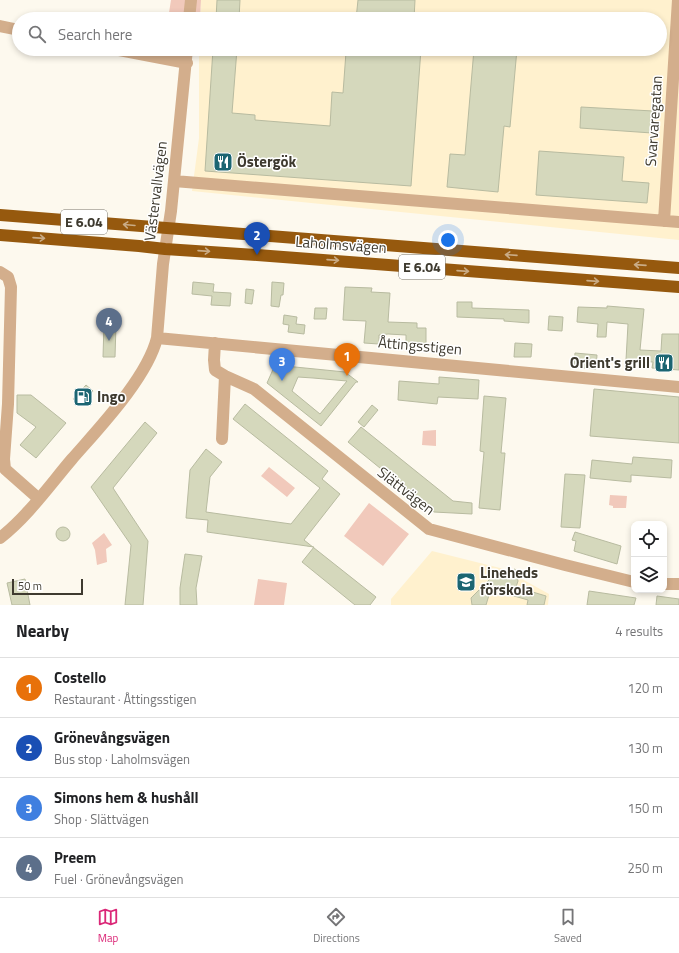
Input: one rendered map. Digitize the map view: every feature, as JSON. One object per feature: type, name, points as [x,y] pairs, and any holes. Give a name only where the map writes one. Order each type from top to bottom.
[{"type":"highway","name":"Laholmsvägen","points":[[0,215],[679,268]]},
{"type":"highway","name":"Laholmsvägen","points":[[0,235],[165,249],[257,254],[679,287]]},
{"type":"street","points":[[190,12],[191,0]]},
{"type":"street","name":"Svarvaregatan","points":[[664,221],[678,0]]},
{"type":"street","points":[[0,26],[12,29]]},
{"type":"street","points":[[150,56],[187,63]]},
{"type":"street","name":"Västervallvägen","points":[[0,538],[22,518],[100,427],[134,383],[155,348],[188,56]]},
{"type":"street","points":[[174,181],[679,222]]},
{"type":"street","points":[[0,272],[8,277],[11,288],[8,404],[4,459],[5,469],[39,499]]},
{"type":"street","name":"Åttingsstigen","points":[[157,338],[679,387]]},
{"type":"street","name":"Slättvägen","points":[[215,343],[215,370],[254,389],[429,529],[631,581]]},
{"type":"street","points":[[222,439],[225,376]]},
{"type":"street","points":[[667,584],[679,584]]},
{"type":"shaded area","points":[[171,0],[201,0],[200,12],[169,12]]},
{"type":"shaded area","points":[[201,0],[679,0],[679,240],[192,191],[199,138],[199,56],[667,56],[667,12],[200,12]]},
{"type":"shaded area","points":[[436,430],[436,446],[422,445],[423,431]]},
{"type":"shaded area","points":[[269,467],[295,488],[287,497],[261,476]]},
{"type":"shaded area","points":[[610,495],[627,496],[626,508],[613,508],[613,506],[609,505]]},
{"type":"shaded area","points":[[369,503],[409,534],[383,566],[344,536]]},
{"type":"shaded area","points":[[104,533],[112,545],[106,549],[107,562],[97,565],[95,550],[92,543]]},
{"type":"shaded area","name":"Lineheds förskola","points":[[432,551],[504,569],[549,594],[548,605],[391,605],[391,599]]},
{"type":"shaded area","points":[[258,579],[287,583],[284,605],[254,605]]},
{"type":"building","points":[[217,0],[240,0],[239,12],[216,12]]},
{"type":"building","points":[[358,0],[415,0],[414,12],[357,12]]},
{"type":"building","points":[[213,56],[236,56],[232,113],[255,115],[255,120],[330,126],[332,92],[343,93],[346,56],[420,56],[411,186],[205,171]]},
{"type":"building","points":[[473,56],[516,56],[510,127],[504,126],[498,192],[447,187],[450,154],[465,155]]},
{"type":"building","points":[[581,107],[653,111],[652,133],[580,128]]},
{"type":"building","points":[[539,151],[624,157],[622,181],[649,183],[647,203],[536,195]]},
{"type":"building","points":[[193,282],[214,284],[213,292],[231,293],[230,306],[211,305],[212,296],[192,294]]},
{"type":"building","points":[[272,282],[284,283],[283,295],[281,295],[279,307],[271,306]]},
{"type":"building","points":[[345,287],[372,288],[371,292],[390,293],[388,322],[417,323],[417,328],[426,328],[426,344],[406,343],[406,335],[388,334],[379,335],[379,344],[364,343],[366,321],[343,320]]},
{"type":"building","points":[[246,289],[254,290],[252,304],[245,303]]},
{"type":"building","points":[[457,302],[472,302],[472,308],[529,310],[529,323],[504,321],[504,319],[457,317]]},
{"type":"building","points":[[607,306],[644,309],[640,350],[661,351],[662,334],[679,334],[679,370],[652,368],[653,362],[636,361],[636,367],[628,366],[628,360],[626,360],[628,324],[607,322],[606,337],[597,337],[598,324],[577,322],[578,307],[607,308]]},
{"type":"building","points":[[315,308],[327,308],[326,319],[314,319]]},
{"type":"building","points":[[284,315],[297,317],[296,324],[305,325],[304,334],[288,332],[289,325],[283,324]]},
{"type":"building","points":[[549,316],[563,317],[562,331],[548,330]]},
{"type":"building","points":[[104,324],[116,325],[115,357],[103,357]]},
{"type":"building","points":[[515,343],[532,344],[531,357],[514,357]]},
{"type":"building","points":[[575,353],[597,355],[596,369],[574,367]]},
{"type":"building","points":[[275,365],[345,372],[358,382],[356,382],[321,426],[267,383]],"holes":[[[298,377],[347,381],[320,414],[292,391]]]},
{"type":"building","points":[[439,377],[479,380],[478,399],[438,397],[437,404],[398,400],[399,381],[439,384]]},
{"type":"building","points":[[86,385],[93,391],[80,406],[73,399]]},
{"type":"building","points":[[594,389],[679,397],[679,443],[590,436]]},
{"type":"building","points":[[17,395],[31,395],[66,423],[36,458],[20,445],[36,427],[17,413]]},
{"type":"building","points":[[484,396],[506,398],[501,453],[505,453],[500,510],[479,508],[484,452],[480,451]]},
{"type":"building","points":[[245,404],[328,471],[322,479],[340,494],[304,540],[313,547],[207,532],[208,520],[186,518],[190,470],[206,449],[222,462],[210,477],[206,512],[291,524],[320,488],[233,419]]},
{"type":"building","points":[[372,405],[378,410],[364,427],[358,422]]},
{"type":"building","points":[[145,422],[157,433],[113,488],[148,541],[143,605],[125,605],[131,545],[91,487]]},
{"type":"building","points":[[361,427],[453,501],[472,503],[472,514],[434,512],[348,442]]},
{"type":"building","points":[[633,457],[672,460],[671,478],[631,475],[631,482],[590,478],[592,460],[632,464]]},
{"type":"building","points":[[565,474],[585,475],[580,528],[561,527]]},
{"type":"building","points":[[63,527],[68,529],[70,534],[68,539],[63,541],[58,539],[56,534],[58,529]]},
{"type":"building","points":[[575,532],[621,546],[617,564],[574,551],[576,541],[572,540]]},
{"type":"building","points":[[314,548],[376,597],[370,605],[355,605],[302,562]]},
{"type":"building","points":[[185,554],[202,556],[196,588],[197,605],[180,605],[180,588]]},
{"type":"building","points":[[515,569],[518,581],[516,587],[546,596],[544,605],[527,605],[528,600],[507,594],[508,584],[489,595],[486,605],[472,605],[471,598],[492,577]]},
{"type":"building","points":[[25,579],[30,605],[12,605],[7,583]]},
{"type":"building","points":[[589,591],[636,598],[634,605],[587,605]]},
{"type":"building","points":[[657,596],[679,599],[679,605],[656,605]]},
{"type":"place","name":"Östergök","points":[[223,162]]},
{"type":"place","name":"Grönevångsvägen","points":[[257,255]]},
{"type":"place","name":"Preem","points":[[109,341]]},
{"type":"place","name":"Orient's grill","points":[[664,363]]},
{"type":"place","name":"Costello","points":[[347,376]]},
{"type":"place","name":"Simons hem & hushåll","points":[[282,381]]},
{"type":"place","name":"Ingo","points":[[83,397]]},
{"type":"place","name":"Lineheds förskola","points":[[466,582]]}]
